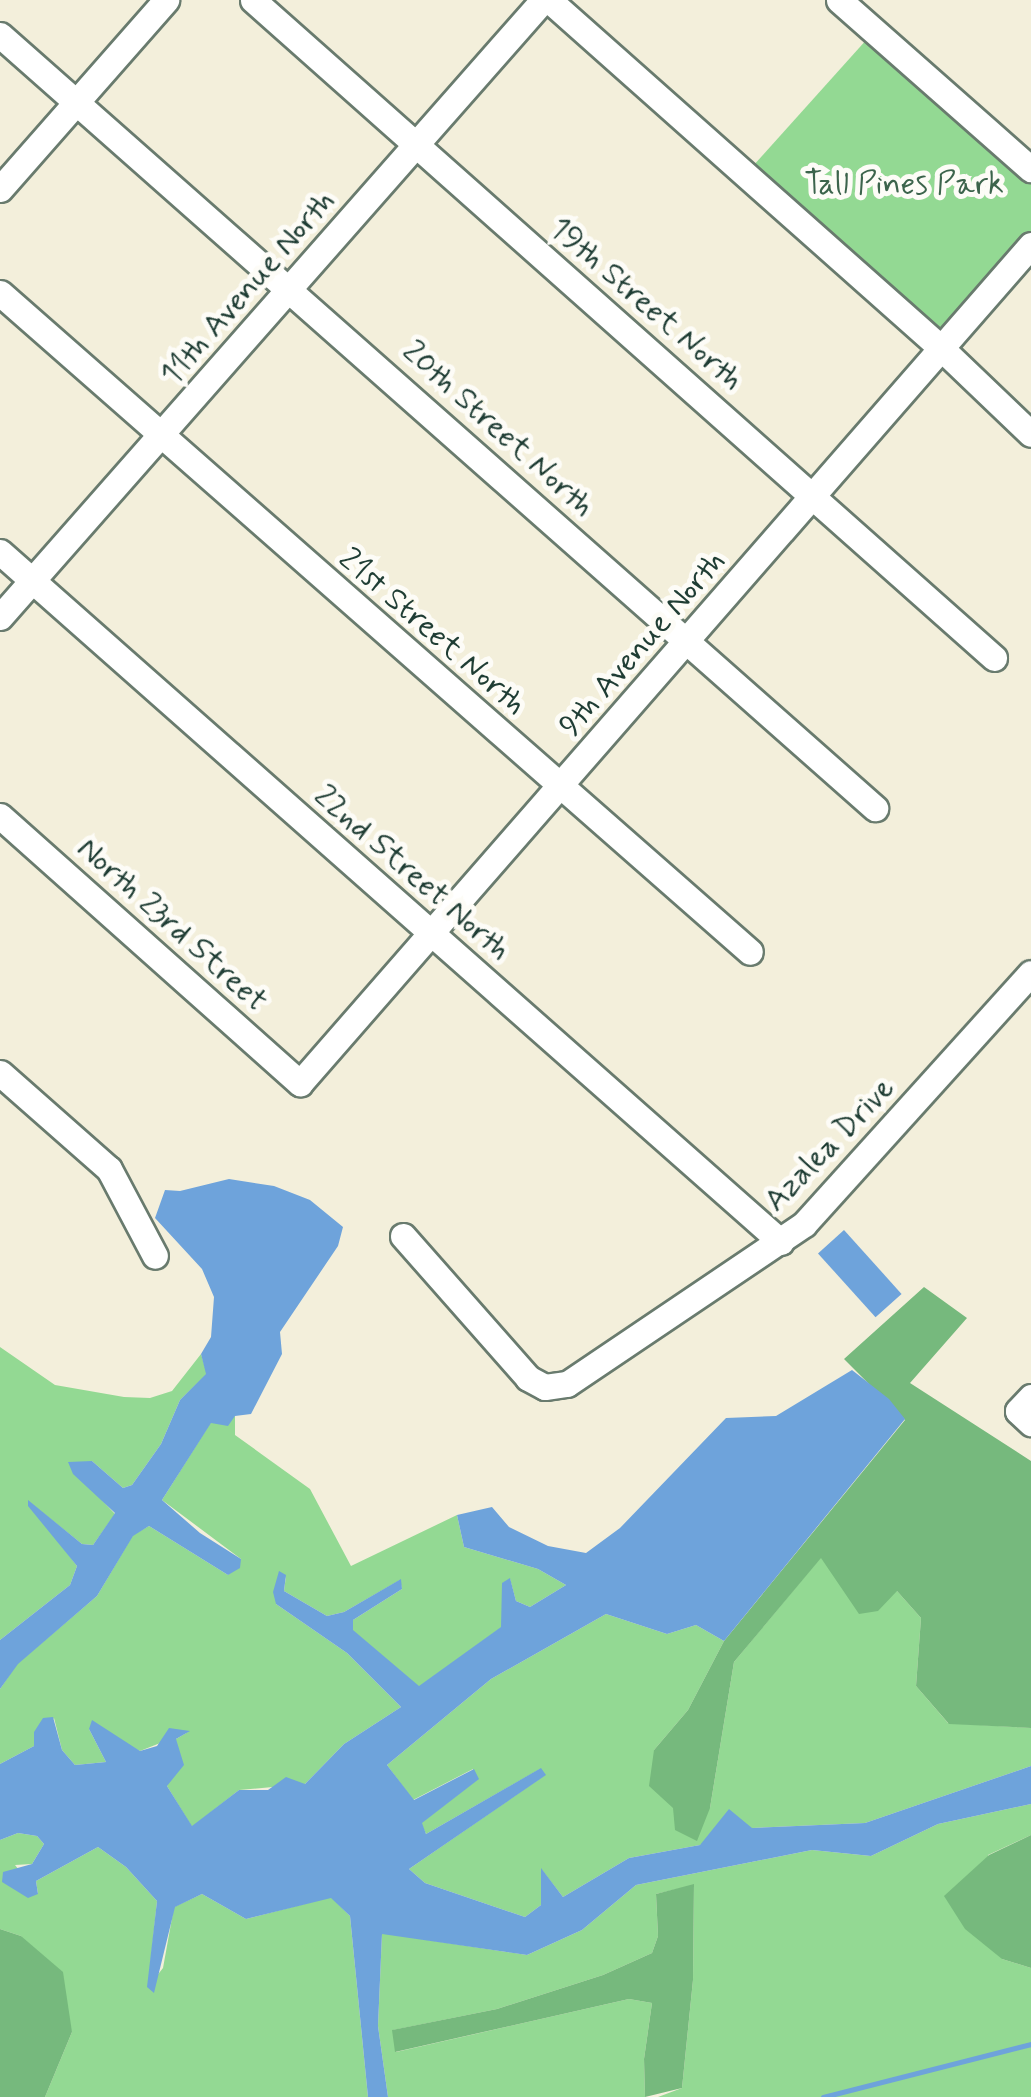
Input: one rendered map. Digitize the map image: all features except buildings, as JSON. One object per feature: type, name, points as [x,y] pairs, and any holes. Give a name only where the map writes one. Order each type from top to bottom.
[{"type":"street","points":[[0,189],[166,0]]},
{"type":"street","name":"19th Street North","points":[[253,0],[994,658]]},
{"type":"street","points":[[546,0],[941,348],[1031,434]]},
{"type":"street","name":"11th Avenue North","points":[[0,617],[162,438],[414,144],[546,0]]},
{"type":"street","points":[[839,0],[1031,169]]},
{"type":"street","name":"20th Street North","points":[[0,35],[291,288],[874,808]]},
{"type":"street","name":"9th Avenue North","points":[[300,1084],[1031,245]]},
{"type":"street","name":"21st Street North","points":[[0,294],[750,952]]},
{"type":"street","name":"22nd Street North","points":[[0,552],[781,1242]]},
{"type":"street","name":"North 23rd Street","points":[[0,816],[300,1084]]},
{"type":"street","name":"Azalea Drive","points":[[403,1236],[528,1378],[545,1387],[568,1384],[781,1242],[828,1203],[1031,973]]},
{"type":"street","points":[[0,1073],[109,1169],[155,1256]]},
{"type":"green space","name":"Tall Pines Park","points":[[868,38],[1031,178],[1031,234],[940,335],[753,166]]},
{"type":"green space","points":[[924,1287],[967,1318],[910,1383],[1031,1461],[1031,1728],[949,1724],[916,1686],[921,1618],[897,1591],[878,1611],[859,1614],[821,1558],[734,1662],[710,1808],[697,1841],[675,1830],[673,1808],[649,1786],[654,1750],[688,1710],[724,1641],[905,1420],[844,1359]]},
{"type":"green space","points":[[0,1347],[55,1385],[124,1397],[150,1398],[172,1391],[201,1354],[207,1374],[180,1400],[161,1444],[132,1485],[123,1488],[92,1461],[98,1496],[115,1514],[93,1545],[82,1544],[28,1501],[77,1566],[70,1585],[0,1640]]},
{"type":"green space","points":[[235,1416],[235,1435],[310,1489],[351,1566],[457,1515],[464,1547],[538,1569],[566,1585],[530,1607],[516,1601],[510,1579],[503,1583],[502,1627],[419,1687],[353,1631],[353,1620],[402,1589],[400,1580],[344,1612],[327,1616],[284,1591],[286,1576],[276,1604],[347,1653],[401,1707],[344,1744],[305,1784],[239,1790],[192,1827],[167,1786],[176,1739],[188,1732],[140,1751],[89,1729],[106,1762],[75,1765],[62,1750],[54,1718],[34,1746],[0,1764],[0,1689],[17,1664],[97,1596],[133,1535],[149,1526],[228,1575],[241,1559],[162,1500],[211,1422]]},
{"type":"green space","points":[[821,1557],[897,1591],[921,1618],[916,1686],[948,1723],[1031,1728],[1031,1766],[865,1823],[752,1828],[700,1845],[629,1858],[563,1897],[542,1870],[541,1905],[525,1917],[425,1883],[409,1869],[545,1775],[540,1769],[426,1834],[421,1823],[478,1779],[473,1769],[413,1800],[387,1765],[491,1679],[606,1614],[667,1634],[696,1625],[724,1641],[688,1710],[654,1750],[710,1808],[734,1662]]},
{"type":"green space","points":[[1031,1804],[1031,1835],[988,1855],[1002,1959],[1031,1968],[1031,2097],[658,2097],[682,2088],[693,1980],[694,1885],[656,1894],[658,1936],[652,1953],[603,1975],[497,2009],[393,2030],[396,2052],[629,1999],[652,2003],[644,2059],[645,2097],[388,2097],[378,2026],[382,1933],[527,1955],[582,1930],[636,1885],[812,1850],[871,1856],[938,1824]]},
{"type":"green space","points":[[18,1833],[37,1836],[44,1844],[32,1864],[15,1865],[38,1894],[36,1881],[98,1847],[126,1867],[157,1901],[148,1987],[163,1968],[174,1907],[202,1894],[246,1919],[331,1897],[350,1916],[368,2097],[45,2097],[72,2032],[21,1936],[0,1929],[0,1840]]},
{"type":"green space","points":[[1031,1835],[1031,1968],[1002,1959],[965,1929],[944,1896],[989,1855]]},
{"type":"green space","points":[[694,1884],[693,1980],[682,2088],[645,2097],[644,2059],[652,2003],[629,1999],[395,2052],[392,2030],[497,2009],[603,1975],[652,1953],[658,1936],[656,1894]]},
{"type":"green space","points":[[0,1929],[21,1936],[63,1972],[72,2032],[45,2097],[0,2097]]},
{"type":"water","points":[[229,1179],[274,1186],[310,1200],[343,1227],[338,1246],[280,1332],[282,1354],[251,1414],[235,1416],[228,1426],[211,1423],[162,1500],[200,1533],[241,1559],[240,1568],[228,1575],[149,1526],[133,1536],[97,1596],[18,1664],[0,1689],[0,1640],[70,1585],[77,1566],[28,1506],[28,1500],[82,1544],[93,1545],[115,1513],[73,1474],[68,1462],[92,1461],[123,1488],[132,1485],[161,1444],[180,1400],[206,1374],[201,1354],[211,1337],[214,1297],[202,1269],[155,1218],[165,1190],[180,1191]]},
{"type":"water","points":[[844,1230],[902,1294],[876,1317],[818,1253]]},
{"type":"water","points":[[852,1370],[889,1399],[905,1419],[724,1641],[696,1625],[667,1634],[606,1614],[491,1679],[387,1765],[414,1800],[474,1769],[479,1779],[422,1823],[426,1834],[541,1768],[546,1775],[409,1869],[425,1883],[525,1917],[541,1905],[541,1868],[563,1897],[629,1858],[700,1845],[729,1809],[752,1828],[865,1823],[1031,1766],[1031,1804],[938,1824],[871,1856],[812,1850],[636,1885],[582,1930],[527,1955],[382,1934],[378,2026],[388,2097],[368,2097],[350,1916],[331,1898],[246,1919],[202,1894],[175,1907],[154,1993],[147,1987],[157,1901],[126,1867],[98,1847],[36,1881],[38,1894],[28,1898],[2,1882],[3,1872],[32,1864],[44,1844],[37,1836],[18,1833],[0,1840],[0,1764],[34,1746],[34,1732],[43,1718],[53,1717],[62,1750],[75,1765],[106,1762],[89,1729],[92,1720],[140,1751],[157,1746],[169,1728],[190,1731],[176,1739],[184,1765],[167,1786],[192,1826],[239,1790],[268,1790],[286,1777],[305,1784],[344,1744],[401,1707],[347,1653],[276,1604],[273,1592],[279,1571],[286,1575],[284,1591],[327,1616],[344,1612],[401,1579],[402,1589],[353,1620],[353,1630],[419,1686],[501,1627],[502,1583],[510,1578],[516,1601],[530,1607],[566,1585],[538,1569],[464,1547],[457,1515],[492,1507],[509,1527],[548,1546],[586,1553],[620,1528],[726,1418],[776,1416]]},
{"type":"waterway","points":[[823,2097],[1031,2044]]}]
